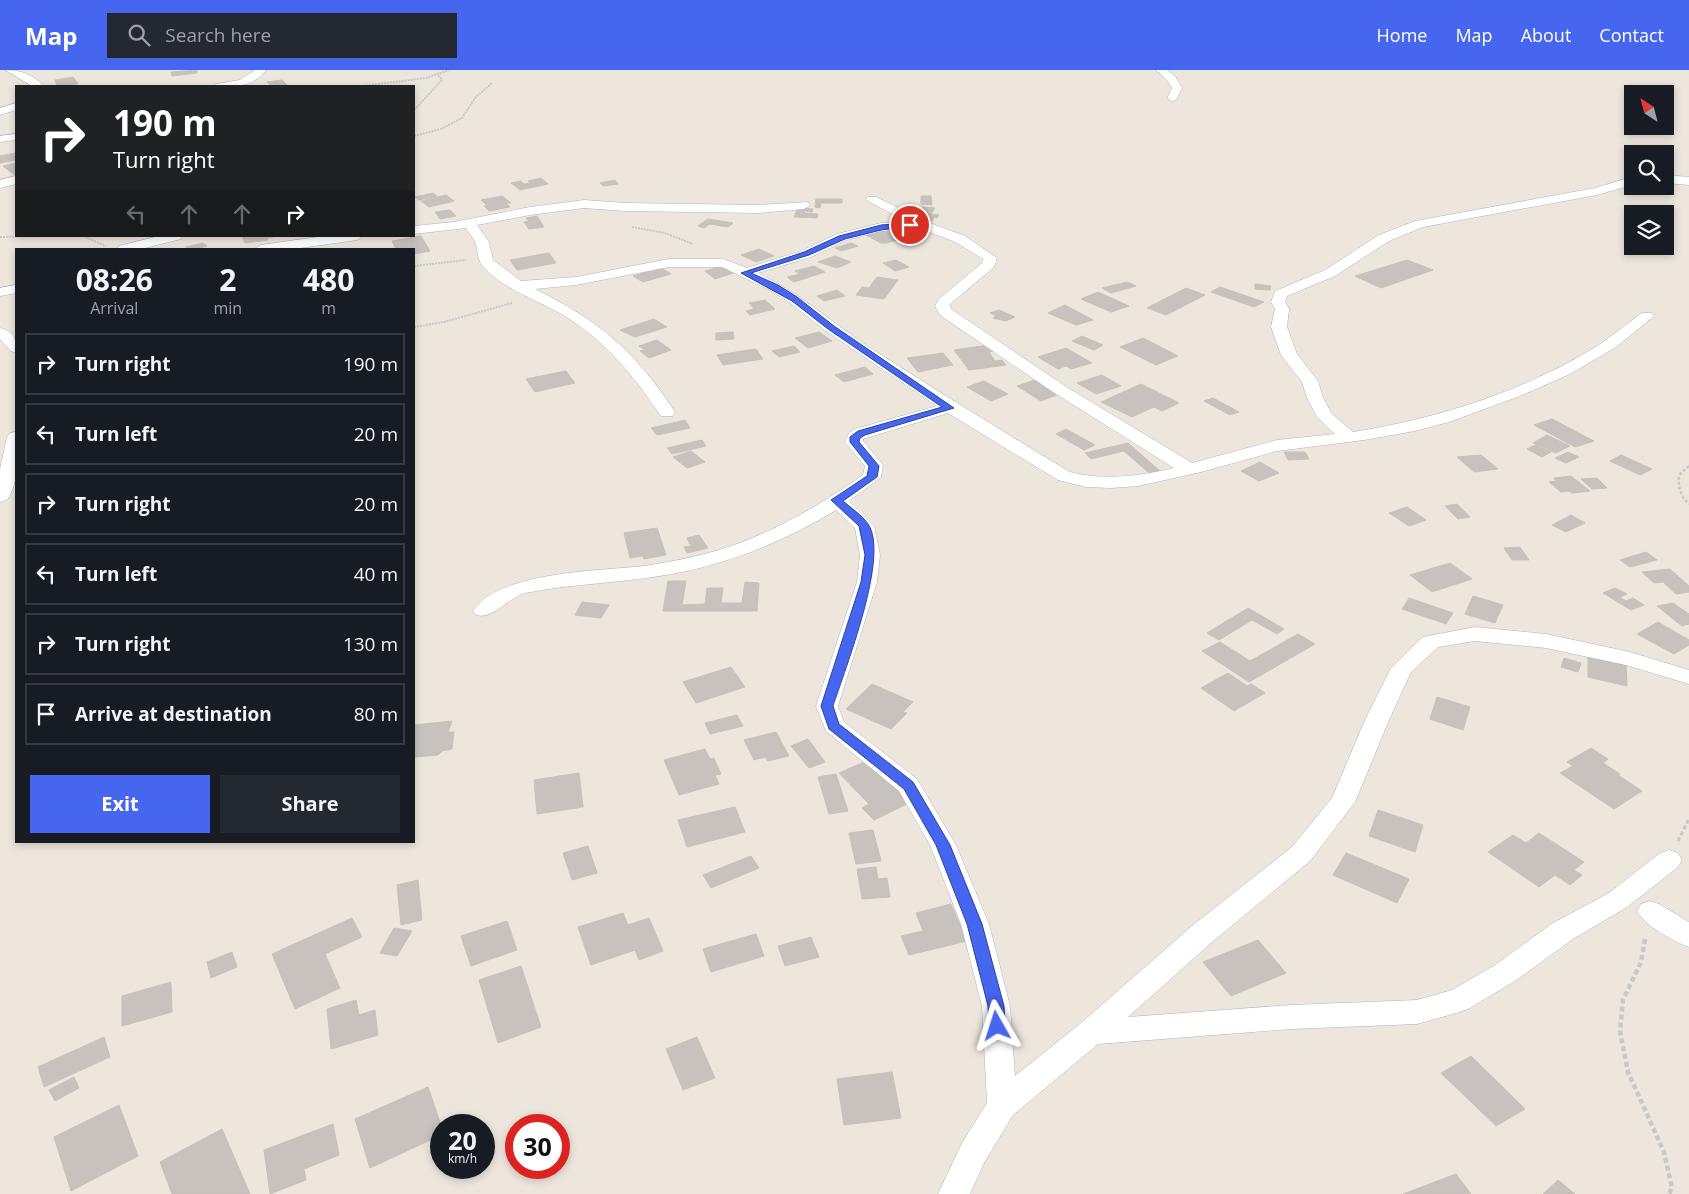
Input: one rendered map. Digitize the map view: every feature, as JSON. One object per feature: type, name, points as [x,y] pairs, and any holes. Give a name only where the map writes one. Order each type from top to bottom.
[{"type":"street","points":[[10,70],[31,80],[37,85]]},
{"type":"street","points":[[234,85],[249,84],[261,70]]},
{"type":"street","points":[[1161,70],[1176,85],[1177,88],[1172,98]]},
{"type":"street","points":[[0,114],[15,106]]},
{"type":"street","points":[[0,114],[15,115]]},
{"type":"street","points":[[0,139],[15,137]]},
{"type":"street","points":[[0,184],[15,180]]},
{"type":"street","points":[[1674,180],[1689,181]]},
{"type":"street","points":[[1349,437],[1325,417],[1315,398],[1310,381],[1289,355],[1279,327],[1282,309],[1278,302],[1280,294],[1330,273],[1384,238],[1420,224],[1597,191],[1624,183]]},
{"type":"street","points":[[872,200],[925,226],[970,244],[991,260],[989,264],[944,302],[942,306],[945,312],[1059,389],[1189,469]]},
{"type":"street","points":[[415,230],[584,204],[652,208],[758,209],[804,205]]},
{"type":"street","points":[[469,223],[482,242],[484,259],[518,286],[570,313],[615,347],[653,390],[667,412]]},
{"type":"street","points":[[745,273],[806,254],[838,238],[890,226],[925,226]]},
{"type":"street","points":[[128,248],[172,237]]},
{"type":"street","points":[[274,248],[301,246],[351,237]]},
{"type":"street","points":[[518,286],[576,281],[669,262],[723,263],[775,287],[794,299],[831,328],[950,408],[1064,476],[1076,481],[1101,483],[1128,482],[1189,469],[1281,444],[1349,437],[1421,425],[1526,388],[1571,367],[1610,345],[1647,316]]},
{"type":"street","points":[[0,292],[15,289]]},
{"type":"street","points":[[0,333],[15,347]]},
{"type":"street","points":[[483,612],[505,593],[519,588],[677,566],[721,554],[772,536],[836,500],[872,477],[874,466],[854,442],[855,437],[861,433],[950,408]]},
{"type":"street","points":[[0,496],[8,478],[15,442]]},
{"type":"street","points":[[836,500],[864,526],[870,555],[866,582],[827,706],[834,726],[908,785],[943,845],[974,924],[996,1006],[1002,1105]]},
{"type":"street","points":[[954,1194],[973,1153],[1002,1105],[1091,1032],[1202,934],[1301,854],[1343,802],[1377,720],[1402,668],[1431,642],[1475,634],[1546,641],[1630,659],[1689,677]]},
{"type":"street","points":[[1091,1032],[1290,1017],[1417,1012],[1460,1000],[1563,931],[1618,900],[1669,860]]},
{"type":"street","points":[[1650,911],[1689,936]]},
{"type":"path","points":[[370,85],[438,75],[449,70]]},
{"type":"path","points":[[415,109],[438,87],[442,80],[438,75]]},
{"type":"path","points":[[415,136],[441,129],[462,118],[475,98],[492,83]]},
{"type":"path","points":[[631,226],[665,233],[692,244],[723,263]]},
{"type":"path","points":[[0,237],[15,237]]},
{"type":"path","points":[[85,237],[112,248]]},
{"type":"path","points":[[415,266],[451,260],[484,259]]},
{"type":"path","points":[[415,327],[444,322],[536,297]]},
{"type":"path","points":[[1689,466],[1679,475],[1677,487],[1685,501],[1689,504]]},
{"type":"path","points":[[1669,860],[1689,819]]},
{"type":"path","points":[[1650,911],[1641,962],[1623,1000],[1620,1031],[1628,1072],[1664,1152],[1672,1188],[1669,1194]]},
{"type":"building","points":[[197,70],[197,73],[172,76],[171,72]]},
{"type":"building","points":[[73,77],[78,84],[57,85],[55,80]]},
{"type":"building","points":[[282,80],[287,85],[270,85],[267,82]]},
{"type":"building","points":[[15,153],[15,160],[0,163],[0,156]]},
{"type":"building","points":[[15,163],[15,175],[3,166]]},
{"type":"building","points":[[541,178],[548,184],[520,190],[511,183],[521,181],[524,184],[531,183],[528,181]]},
{"type":"building","points":[[615,180],[618,184],[603,186],[600,183]]},
{"type":"building","points":[[433,193],[437,196],[419,200],[415,197]]},
{"type":"building","points":[[446,195],[454,201],[429,207],[421,201]]},
{"type":"building","points":[[502,196],[511,203],[506,203],[510,207],[489,211],[484,206],[488,206],[481,200]]},
{"type":"building","points":[[921,196],[931,196],[932,205],[921,204]]},
{"type":"building","points":[[816,199],[842,199],[842,203],[821,203],[820,208],[815,207]]},
{"type":"building","points":[[923,207],[935,208],[931,214],[939,215],[937,218],[934,217],[932,221],[919,219],[921,215],[918,215]]},
{"type":"building","points":[[798,208],[813,209],[812,212],[805,211],[804,213],[818,214],[817,218],[794,217]]},
{"type":"building","points":[[450,210],[456,216],[440,219],[435,212]]},
{"type":"building","points":[[537,216],[544,227],[529,229],[524,222],[529,221],[526,218]]},
{"type":"building","points":[[708,219],[733,223],[728,227],[710,224],[704,228],[698,226]]},
{"type":"building","points":[[883,228],[904,238],[881,243],[864,234]]},
{"type":"building","points":[[421,236],[430,251],[415,254],[415,248],[396,248],[392,241]]},
{"type":"building","points":[[242,237],[273,237],[267,238],[268,240],[245,243]]},
{"type":"building","points":[[203,243],[207,246],[200,248],[186,247]]},
{"type":"building","points":[[851,243],[858,246],[842,251],[835,248]]},
{"type":"building","points":[[759,249],[774,256],[756,262],[741,255]]},
{"type":"building","points":[[549,253],[556,263],[517,270],[510,260]]},
{"type":"building","points":[[835,256],[851,262],[837,268],[818,262]]},
{"type":"building","points":[[896,260],[909,267],[895,271],[883,263]]},
{"type":"building","points":[[1407,260],[1433,270],[1381,288],[1355,276]]},
{"type":"building","points":[[722,266],[734,273],[715,279],[705,271]]},
{"type":"building","points":[[814,266],[825,272],[794,282],[787,277],[800,274],[795,271]]},
{"type":"building","points":[[661,268],[671,274],[643,282],[633,276]]},
{"type":"building","points":[[877,277],[898,280],[884,299],[856,295],[862,287],[869,288]]},
{"type":"building","points":[[1127,282],[1136,286],[1111,293],[1102,288]]},
{"type":"building","points":[[1255,284],[1271,286],[1270,290],[1255,289]]},
{"type":"building","points":[[1220,287],[1264,302],[1254,307],[1211,292]]},
{"type":"building","points":[[1186,288],[1205,295],[1166,315],[1147,308]]},
{"type":"building","points":[[837,290],[845,296],[824,301],[817,296]]},
{"type":"building","points":[[1098,292],[1129,306],[1111,312],[1081,299]]},
{"type":"building","points":[[765,300],[775,309],[750,315],[746,311],[754,309],[749,303]]},
{"type":"building","points":[[1065,305],[1093,320],[1076,325],[1048,313]]},
{"type":"building","points":[[999,310],[1015,317],[1006,321],[993,318],[997,316],[990,313]]},
{"type":"building","points":[[654,319],[667,327],[635,337],[620,330]]},
{"type":"building","points":[[733,332],[734,339],[716,340],[716,333]]},
{"type":"building","points":[[819,332],[832,341],[808,348],[795,338]]},
{"type":"building","points":[[1082,336],[1103,345],[1094,350],[1072,341]]},
{"type":"building","points":[[1143,338],[1178,356],[1156,365],[1120,347]]},
{"type":"building","points":[[657,340],[671,350],[649,358],[640,351],[645,350],[639,346]]},
{"type":"building","points":[[989,345],[993,351],[989,352],[995,361],[1002,360],[1006,365],[969,370],[954,350]]},
{"type":"building","points":[[794,346],[800,352],[779,357],[772,351]]},
{"type":"building","points":[[1066,348],[1092,363],[1071,369],[1066,366],[1058,369],[1038,357]]},
{"type":"building","points":[[756,349],[763,359],[723,365],[717,355]]},
{"type":"building","points":[[943,353],[953,365],[918,372],[907,358]]},
{"type":"building","points":[[865,367],[873,374],[844,382],[835,375]]},
{"type":"building","points":[[566,371],[575,383],[535,392],[526,379]]},
{"type":"building","points":[[1102,375],[1121,386],[1096,394],[1077,383]]},
{"type":"building","points":[[1038,379],[1062,393],[1041,401],[1017,386]]},
{"type":"building","points":[[984,381],[1008,394],[991,401],[967,387]]},
{"type":"building","points":[[1141,384],[1179,403],[1162,411],[1154,407],[1132,417],[1101,402]]},
{"type":"building","points":[[1213,398],[1239,412],[1230,415],[1204,401]]},
{"type":"building","points":[[1552,419],[1594,441],[1575,447],[1534,425]]},
{"type":"building","points":[[685,420],[690,428],[657,435],[651,428]]},
{"type":"building","points":[[1066,429],[1095,445],[1084,450],[1056,434]]},
{"type":"building","points":[[1547,435],[1570,446],[1556,453],[1533,443]]},
{"type":"building","points":[[702,440],[706,446],[672,454],[667,448]]},
{"type":"building","points":[[1128,443],[1160,471],[1149,473],[1124,451],[1091,459],[1085,453]]},
{"type":"building","points":[[1535,445],[1551,452],[1542,457],[1527,449]]},
{"type":"building","points":[[691,451],[705,462],[687,468],[673,457]]},
{"type":"building","points":[[1284,452],[1305,452],[1309,459],[1288,460]]},
{"type":"building","points":[[1568,452],[1579,457],[1566,463],[1555,458]]},
{"type":"building","points":[[1481,455],[1498,469],[1474,472],[1457,457]]},
{"type":"building","points":[[1621,455],[1652,469],[1640,475],[1610,461]]},
{"type":"building","points":[[1260,462],[1279,473],[1259,481],[1241,471]]},
{"type":"building","points":[[1571,476],[1590,491],[1561,492],[1549,482],[1556,481],[1554,478]]},
{"type":"building","points":[[1597,478],[1607,488],[1592,489],[1581,479]]},
{"type":"building","points":[[1457,504],[1470,517],[1458,519],[1445,506]]},
{"type":"building","points":[[1407,507],[1426,520],[1409,526],[1389,513]]},
{"type":"building","points":[[1571,515],[1585,523],[1566,532],[1552,525]]},
{"type":"building","points":[[657,528],[666,555],[644,559],[643,556],[630,558],[624,533]]},
{"type":"building","points":[[699,535],[708,548],[687,553],[684,547],[691,546],[687,538]]},
{"type":"building","points":[[1520,547],[1529,560],[1512,560],[1504,548]]},
{"type":"building","points":[[1646,552],[1657,560],[1630,567],[1620,560]]},
{"type":"building","points":[[1450,563],[1472,579],[1432,592],[1410,575]]},
{"type":"building","points":[[1670,569],[1689,586],[1689,592],[1676,594],[1663,582],[1654,583],[1642,572]]},
{"type":"building","points":[[668,581],[686,581],[682,605],[705,604],[707,588],[723,588],[721,603],[742,603],[745,582],[759,583],[757,611],[663,611]]},
{"type":"building","points":[[1615,588],[1627,594],[1620,597],[1626,601],[1633,598],[1644,605],[1631,610],[1603,593]]},
{"type":"building","points":[[1473,596],[1503,605],[1495,623],[1465,614]]},
{"type":"building","points":[[1409,598],[1453,613],[1446,624],[1402,609]]},
{"type":"building","points":[[582,602],[609,605],[601,618],[575,615]]},
{"type":"building","points":[[1673,603],[1689,614],[1689,624],[1682,626],[1657,606]]},
{"type":"building","points":[[1248,608],[1284,629],[1277,634],[1252,620],[1219,640],[1207,633]]},
{"type":"building","points":[[1658,622],[1689,640],[1689,645],[1674,654],[1637,634]]},
{"type":"building","points":[[1298,634],[1315,644],[1249,682],[1202,651],[1220,642],[1250,661]]},
{"type":"building","points":[[1588,654],[1626,663],[1627,686],[1588,677]]},
{"type":"building","points":[[1564,658],[1581,663],[1578,672],[1561,667]]},
{"type":"building","points":[[731,667],[745,687],[696,703],[683,682]]},
{"type":"building","points":[[1228,673],[1247,686],[1251,684],[1265,693],[1234,711],[1201,688]]},
{"type":"building","points":[[872,684],[913,702],[903,712],[907,713],[891,729],[846,709]]},
{"type":"building","points":[[1437,697],[1470,707],[1463,730],[1430,719]]},
{"type":"building","points":[[737,715],[743,726],[710,734],[705,723]]},
{"type":"building","points":[[452,721],[448,732],[454,732],[452,749],[442,751],[438,755],[415,757],[415,725]]},
{"type":"building","points":[[776,732],[789,756],[768,761],[765,757],[754,760],[744,740]]},
{"type":"building","points":[[808,739],[825,762],[809,768],[791,746]]},
{"type":"building","points":[[1591,748],[1608,759],[1603,763],[1642,791],[1614,809],[1560,773],[1573,766],[1567,762]]},
{"type":"building","points":[[705,749],[710,759],[714,758],[721,774],[715,775],[719,784],[679,795],[664,760]]},
{"type":"building","points":[[869,760],[911,802],[874,820],[862,808],[869,804],[839,773]]},
{"type":"building","points":[[579,773],[583,807],[537,814],[534,780]]},
{"type":"building","points":[[836,774],[848,811],[829,814],[818,777]]},
{"type":"building","points":[[735,807],[745,832],[687,847],[678,820]]},
{"type":"building","points":[[1378,810],[1423,825],[1415,852],[1369,836]]},
{"type":"building","points":[[873,830],[881,861],[856,864],[849,833]]},
{"type":"building","points":[[1539,833],[1584,862],[1574,870],[1582,875],[1570,885],[1555,875],[1539,887],[1488,852],[1513,835],[1526,843]]},
{"type":"building","points":[[588,846],[597,873],[572,880],[563,853]]},
{"type":"building","points":[[1346,853],[1409,879],[1397,903],[1333,875]]},
{"type":"building","points":[[751,856],[759,868],[711,888],[703,875]]},
{"type":"building","points":[[876,867],[878,879],[887,878],[890,897],[862,899],[857,869]]},
{"type":"building","points":[[418,880],[422,920],[401,925],[397,885]]},
{"type":"building","points":[[951,904],[967,941],[909,955],[901,936],[923,931],[916,913]]},
{"type":"building","points":[[623,913],[628,925],[649,918],[663,951],[639,960],[635,950],[591,965],[578,927]]},
{"type":"building","points":[[352,918],[362,937],[325,954],[340,988],[295,1009],[272,954]]},
{"type":"building","points":[[507,921],[517,950],[471,966],[461,936]]},
{"type":"building","points":[[394,928],[412,931],[397,956],[380,953]]},
{"type":"building","points":[[756,934],[764,956],[711,972],[703,949]]},
{"type":"building","points":[[811,937],[819,957],[785,966],[778,946]]},
{"type":"building","points":[[1258,940],[1286,973],[1231,996],[1203,962]]},
{"type":"building","points":[[232,952],[237,967],[211,978],[207,962]]},
{"type":"building","points":[[521,966],[541,1027],[498,1043],[479,980]]},
{"type":"building","points":[[171,982],[172,1012],[122,1026],[122,996]]},
{"type":"building","points":[[356,1000],[359,1015],[375,1010],[378,1035],[331,1049],[327,1009]]},
{"type":"building","points":[[104,1037],[110,1057],[44,1087],[38,1067]]},
{"type":"building","points":[[697,1037],[715,1078],[683,1090],[666,1049]]},
{"type":"building","points":[[1471,1056],[1525,1109],[1496,1126],[1441,1073]]},
{"type":"building","points":[[892,1072],[901,1118],[844,1125],[837,1079]]},
{"type":"building","points":[[74,1077],[79,1088],[55,1101],[49,1090]]},
{"type":"building","points":[[428,1087],[437,1114],[430,1114],[430,1140],[370,1168],[355,1119]]},
{"type":"building","points":[[119,1105],[138,1156],[71,1191],[54,1137]]},
{"type":"building","points":[[333,1124],[339,1155],[304,1169],[306,1180],[270,1194],[264,1150]]},
{"type":"building","points":[[222,1129],[250,1194],[172,1194],[160,1162]]},
{"type":"building","points":[[1456,1174],[1471,1194],[1403,1194]]},
{"type":"building","points":[[1558,1180],[1575,1194],[1543,1194]]},
{"type":"route","points":[[910,225],[881,228],[842,237],[806,254],[745,273],[775,287],[794,299],[831,328],[950,408],[861,433],[855,437],[854,442],[874,466],[872,477],[836,500],[864,526],[870,555],[866,582],[834,678],[827,706],[834,726],[855,745],[908,785],[943,845],[974,924],[996,1006],[997,1026]]}]
